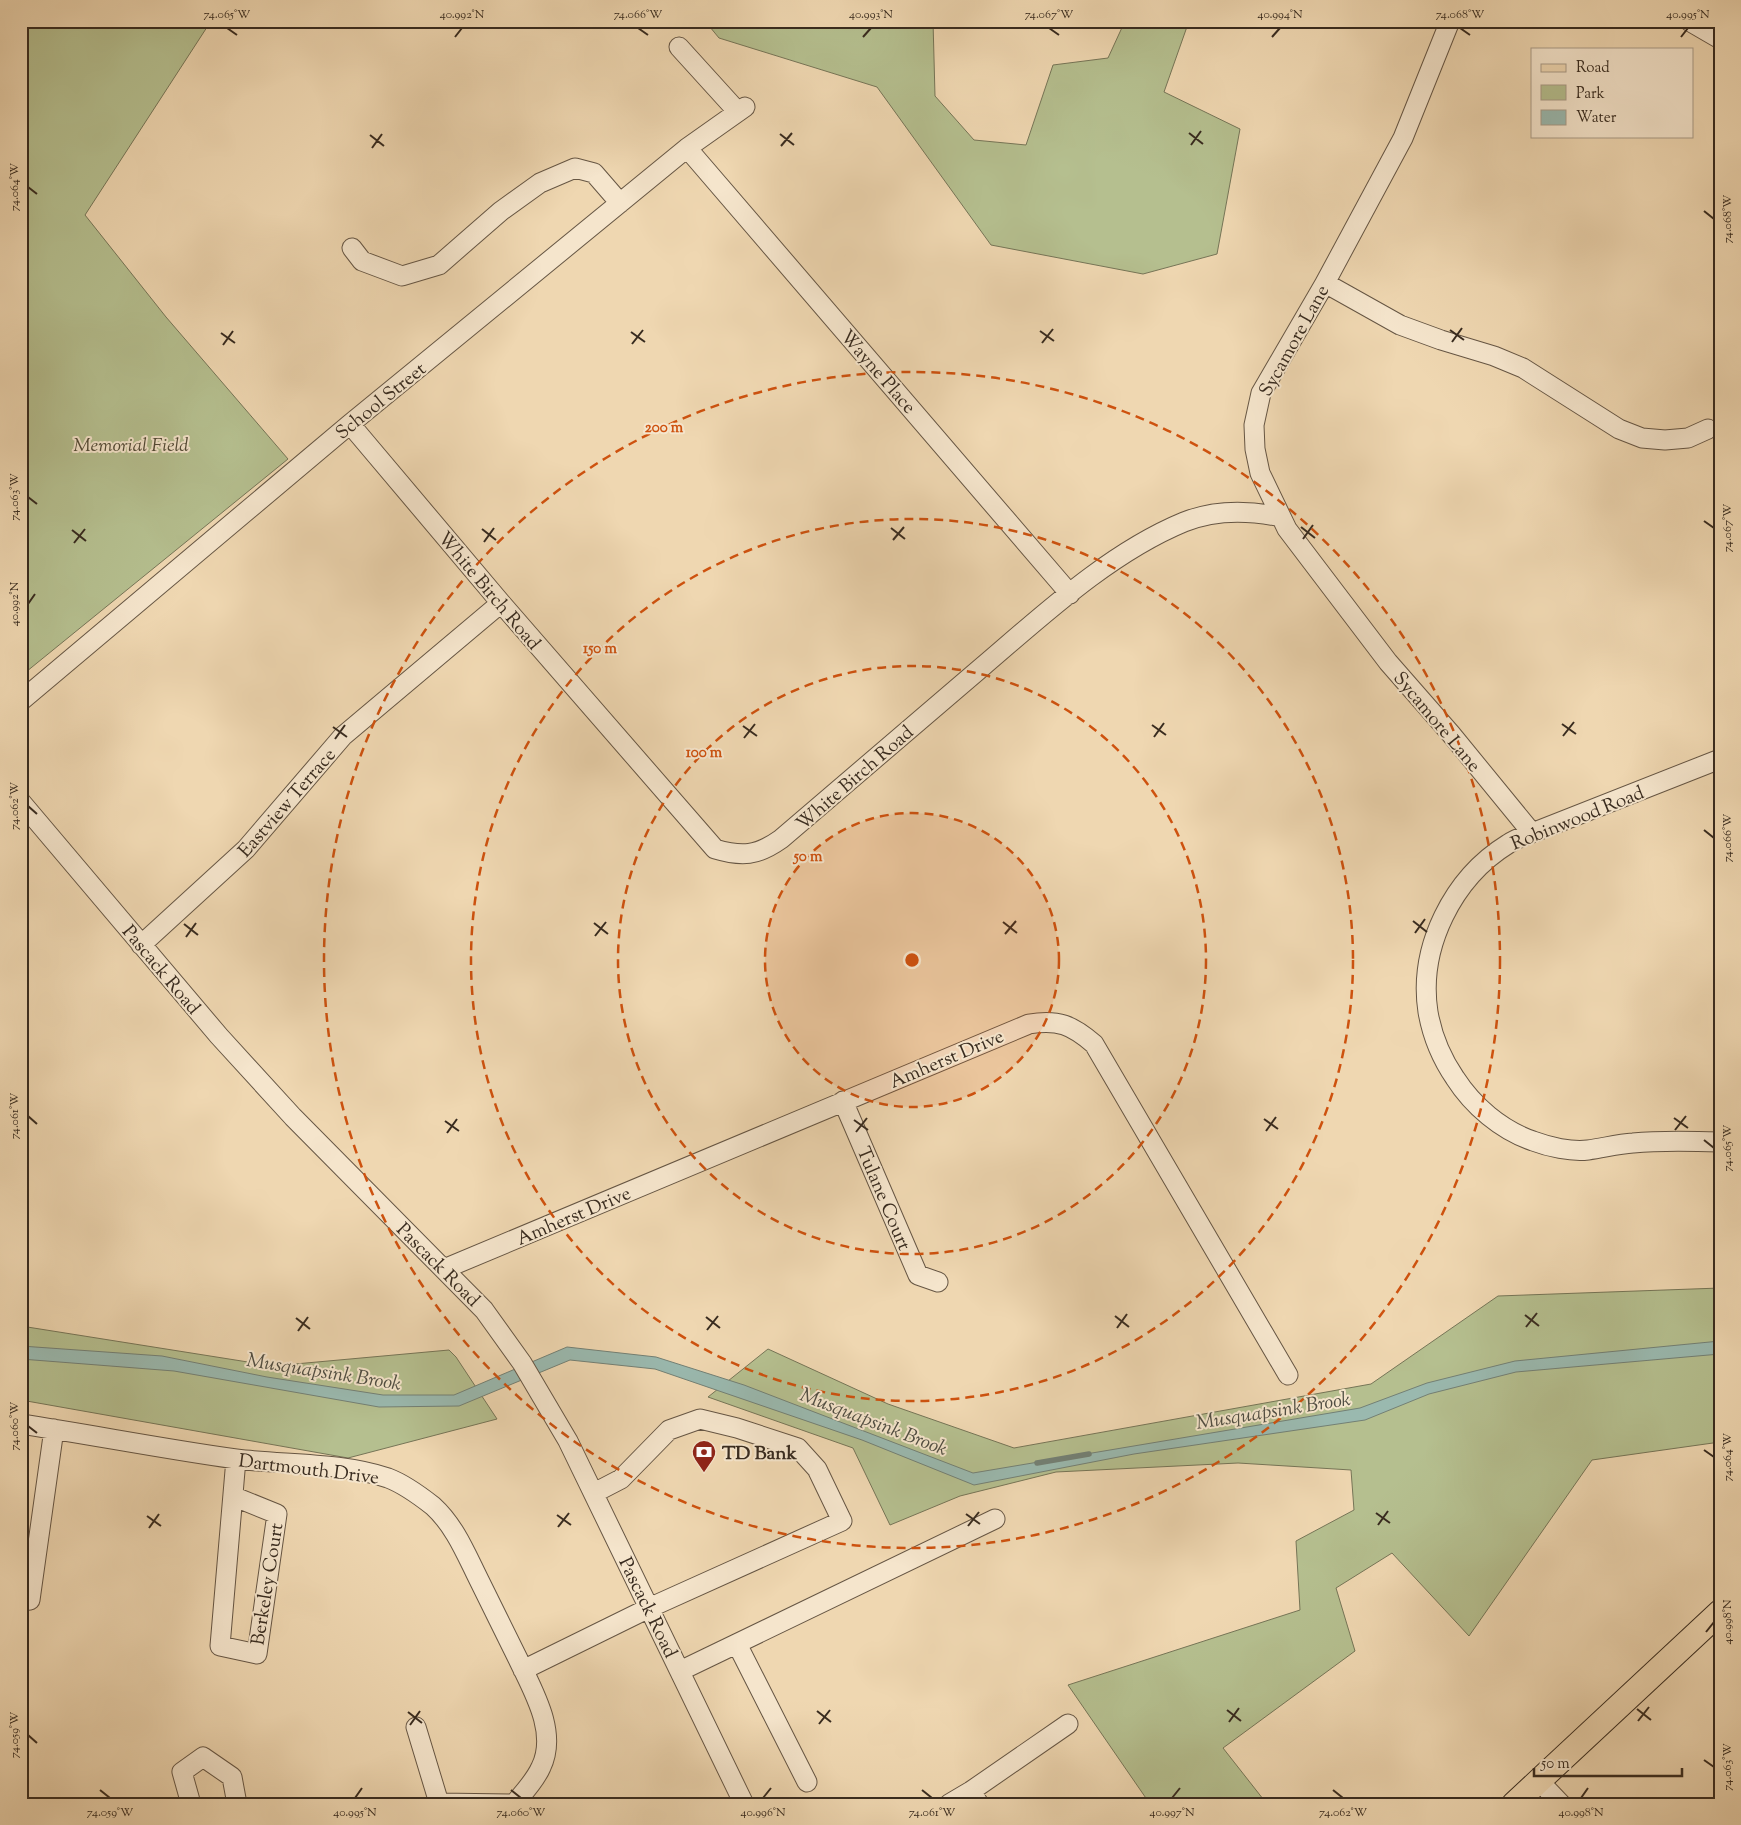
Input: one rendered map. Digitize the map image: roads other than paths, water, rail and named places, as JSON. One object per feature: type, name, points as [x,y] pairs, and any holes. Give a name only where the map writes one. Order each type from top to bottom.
[{"type":"main road","points":[[1514,1804],[1720,1612]]},
{"type":"street","name":"Sycamore Lane","points":[[1450,21],[1402,138],[1325,283],[1259,398],[1254,425],[1255,449],[1260,473],[1287,529],[1388,662],[1451,734],[1532,833]]},
{"type":"street","points":[[1689,21],[1720,39]]},
{"type":"street","name":"School Street","points":[[21,701],[350,424],[687,148],[742,110],[680,47]]},
{"type":"street","name":"Wayne Place","points":[[687,148],[1070,594]]},
{"type":"street","points":[[352,248],[362,262],[402,276],[439,265],[502,211],[540,183],[575,168],[594,173],[620,203]]},
{"type":"street","points":[[1325,283],[1400,325],[1494,356],[1523,368],[1619,429],[1642,438],[1666,440],[1688,438],[1708,430]]},
{"type":"street","name":"White Birch Road","points":[[350,424],[501,603],[715,849],[732,854],[751,854],[768,848],[781,839],[1008,645],[1070,594],[1126,552],[1184,522],[1209,514],[1234,511],[1259,512],[1281,517]]},
{"type":"street","name":"Eastview Terrace","points":[[141,945],[246,849],[343,736],[501,603]]},
{"type":"street","name":"Robinwood Road","points":[[1720,759],[1508,843],[1484,861],[1464,882],[1448,907],[1437,932],[1429,961],[1426,988],[1428,1012],[1435,1039],[1449,1070],[1464,1092],[1485,1114],[1507,1129],[1524,1137],[1558,1148],[1586,1150],[1632,1143],[1678,1140],[1720,1142]]},
{"type":"street","name":"Pascack Road","points":[[21,802],[219,1036],[287,1110],[484,1310],[539,1390],[568,1441],[744,1804]]},
{"type":"street","name":"Amherst Drive","points":[[444,1269],[1029,1024],[1045,1021],[1063,1024],[1079,1031],[1094,1044],[1288,1376]]},
{"type":"street","name":"Tulane Court","points":[[843,1101],[918,1276],[938,1282]]},
{"type":"street","points":[[523,1670],[649,1608],[842,1521],[817,1469],[798,1448],[737,1428],[700,1419],[669,1430],[621,1479],[594,1493]]},
{"type":"street","name":"Dartmouth Drive","points":[[21,1424],[236,1459],[364,1471],[389,1478],[413,1491],[434,1508],[452,1528],[523,1670],[543,1715],[546,1727],[546,1747],[542,1766],[533,1782],[514,1804]]},
{"type":"street","points":[[21,1601],[30,1600],[54,1429]]},
{"type":"street","name":"Berkeley Court","points":[[235,1498],[277,1514],[257,1654],[220,1646],[236,1459]]},
{"type":"street","points":[[680,1671],[995,1519]]},
{"type":"street","points":[[737,1644],[807,1782]]},
{"type":"street","points":[[949,1804],[975,1797],[1068,1724]]},
{"type":"street","points":[[416,1727],[439,1802],[514,1804]]},
{"type":"street","points":[[192,1804],[182,1772],[203,1757],[232,1777],[237,1804]]},
{"type":"street","points":[[1539,1780],[1561,1804]]},
{"type":"water","points":[[1720,1341],[1720,1354],[1516,1372],[1429,1394],[1365,1420],[1134,1454],[974,1485],[862,1440],[655,1369],[570,1360],[459,1406],[379,1407],[174,1371],[21,1359],[21,1346],[162,1356],[267,1377],[383,1395],[454,1395],[567,1347],[656,1357],[744,1385],[973,1473],[1360,1408],[1427,1383],[1515,1361]]},
{"type":"waterway","name":"Musquapsink Brook","points":[[1037,1463],[1089,1454]]},
{"type":"place","name":"TD Bank","points":[[704,1473]]},
{"type":"park label","name":"Memorial Field","points":[[131,444]]}]
